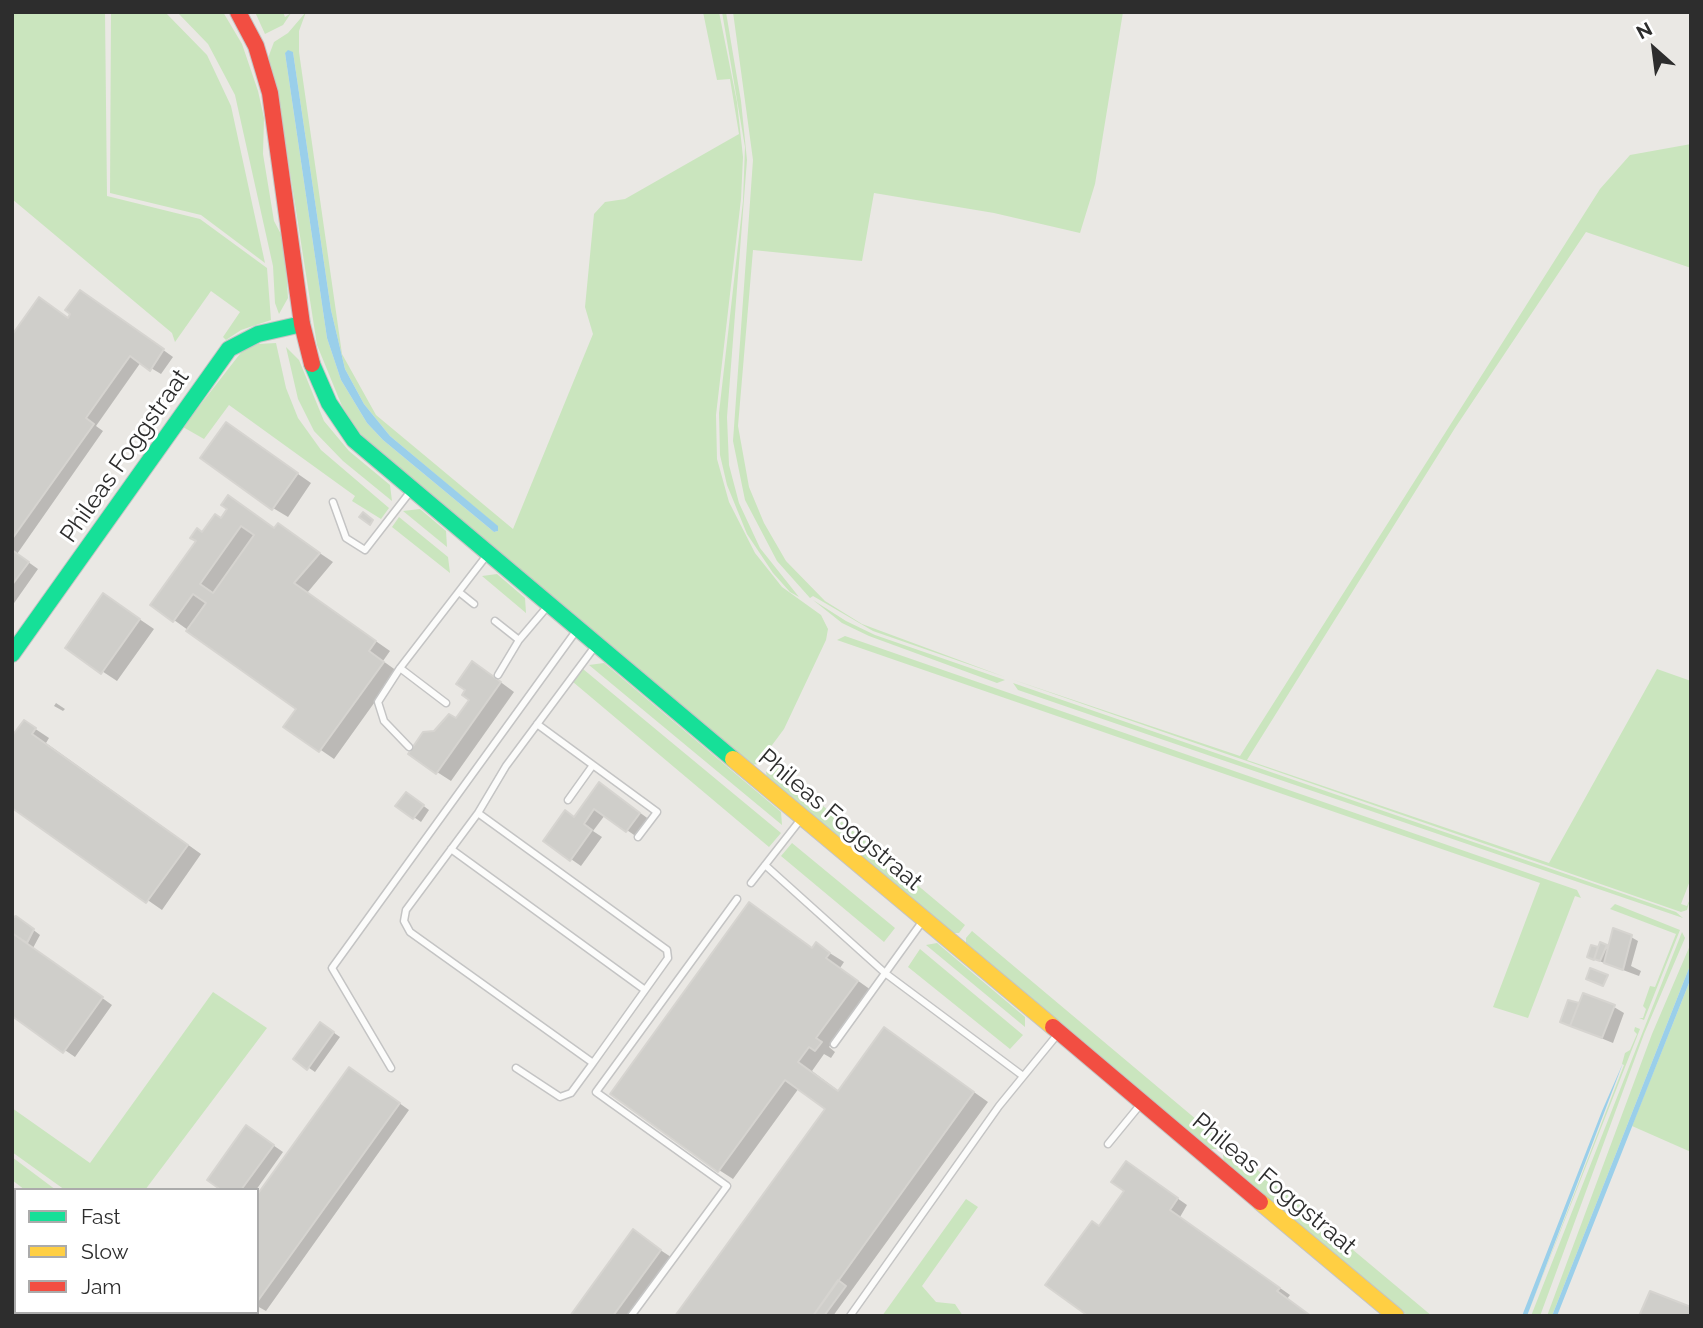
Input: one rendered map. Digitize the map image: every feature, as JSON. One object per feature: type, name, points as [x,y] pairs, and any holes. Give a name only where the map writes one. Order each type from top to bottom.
[{"type":"street","name":"Phileas Foggstraat","points":[[238,12],[256,46],[270,93],[302,324],[310,358],[328,403],[354,440],[1396,1316]]},
{"type":"street","name":"Phileas Foggstraat","points":[[12,654],[229,349],[258,334],[302,324]]},
{"type":"lane","points":[[333,502],[346,538],[365,550],[412,490]]},
{"type":"lane","points":[[409,747],[384,721],[378,702],[400,668],[488,554]]},
{"type":"lane","points":[[459,592],[474,604]]},
{"type":"lane","points":[[498,675],[519,640],[548,605]]},
{"type":"lane","points":[[495,621],[519,640]]},
{"type":"lane","points":[[391,1068],[332,968],[577,629]]},
{"type":"lane","points":[[593,1063],[406,927],[406,910],[478,813],[506,766],[596,645]]},
{"type":"lane","points":[[400,668],[446,704]]},
{"type":"lane","points":[[537,723],[657,812],[638,837]]},
{"type":"lane","points":[[568,800],[593,765]]},
{"type":"lane","points":[[478,813],[667,950],[668,958],[571,1093],[560,1097],[516,1068]]},
{"type":"lane","points":[[751,883],[802,817]]},
{"type":"lane","points":[[451,849],[645,990]]},
{"type":"lane","points":[[765,865],[885,973],[1023,1076]]},
{"type":"lane","points":[[631,1316],[727,1186],[596,1092],[737,898]]},
{"type":"lane","points":[[834,1044],[923,920]]},
{"type":"lane","points":[[849,1316],[1023,1076],[1058,1034]]},
{"type":"lane","points":[[1108,1144],[1142,1103]]},
{"type":"green space","points":[[12,12],[105,12],[107,196],[200,219],[267,268],[271,320],[241,330],[226,340],[223,337],[240,312],[211,291],[175,342],[172,333],[12,199]]},
{"type":"green space","points":[[111,12],[165,12],[207,55],[231,106],[265,263],[201,215],[110,193]]},
{"type":"green space","points":[[177,12],[223,12],[242,44],[258,91],[264,118],[263,154],[274,221],[282,236],[285,253],[288,298],[279,314],[275,303],[273,266],[235,95],[208,44]]},
{"type":"green space","points":[[255,12],[283,12],[285,17],[291,13],[283,25],[265,34]]},
{"type":"green space","points":[[306,12],[299,31],[299,52],[342,354],[376,415],[513,529],[593,334],[585,307],[594,214],[605,202],[625,199],[739,134],[730,79],[717,80],[703,12],[719,12],[737,102],[743,157],[741,199],[716,415],[717,459],[729,502],[755,553],[782,587],[821,615],[828,629],[826,640],[784,729],[758,764],[751,765],[380,454],[355,428],[342,406],[317,345],[282,121],[268,58],[274,42],[288,33]],"holes":[[[293,52],[331,310],[345,369],[364,404],[390,436],[496,525],[498,531],[494,532],[383,440],[367,423],[341,380],[327,338],[285,53]]]},
{"type":"green space","points":[[722,12],[726,12],[741,101],[747,160],[727,417],[729,465],[739,503],[760,548],[799,597],[790,592],[773,573],[747,534],[727,485],[720,455],[719,413],[743,201],[745,147]]},
{"type":"green space","points":[[733,12],[1123,12],[1095,184],[1080,233],[994,213],[874,193],[862,261],[753,250],[738,426],[749,487],[764,523],[786,561],[825,601],[862,624],[1005,677],[873,631],[813,596],[810,598],[777,561],[745,500],[733,441],[753,160]]},
{"type":"green space","points":[[1691,144],[1691,268],[1586,232],[1455,428],[1247,760],[1549,863],[1657,669],[1691,681],[1691,878],[1681,904],[1687,906],[1691,896],[1687,910],[1681,912],[1011,679],[1240,756],[1600,189],[1630,155]]},
{"type":"green space","points":[[276,343],[286,388],[298,418],[321,450],[389,508],[381,519],[352,501],[355,496],[229,405],[204,439],[183,427],[243,350],[258,344]]},
{"type":"green space","points":[[286,347],[299,360],[324,421],[349,451],[390,485],[392,501],[343,461],[314,431],[298,399]]},
{"type":"green space","points":[[420,509],[446,531],[447,547],[403,511]]},
{"type":"green space","points":[[399,517],[448,557],[450,573],[392,527]]},
{"type":"green space","points":[[497,574],[525,598],[526,613],[482,576]]},
{"type":"green space","points":[[813,600],[875,635],[1005,680],[997,683],[869,636],[842,623]]},
{"type":"green space","points":[[845,636],[1577,890],[1581,898],[1575,896],[1528,1018],[1493,1007],[1540,883],[837,640]]},
{"type":"green space","points":[[604,663],[781,812],[782,825],[589,665]]},
{"type":"green space","points":[[583,669],[781,833],[769,847],[573,682]]},
{"type":"green space","points":[[1013,683],[1676,912],[1683,918],[1018,690]]},
{"type":"green space","points":[[773,764],[965,925],[959,933],[952,933],[767,778],[766,772]]},
{"type":"green space","points":[[792,843],[895,928],[884,942],[781,856]]},
{"type":"green space","points":[[1615,904],[1680,930],[1644,1020],[1639,1018],[1643,1018],[1646,1009],[1643,1006],[1650,986],[1655,987],[1676,934],[1610,909]]},
{"type":"green space","points":[[972,931],[1222,1141],[1216,1149],[1210,1149],[966,945],[966,938]]},
{"type":"green space","points":[[1682,932],[1685,938],[1644,1034],[1540,1316],[1531,1316]]},
{"type":"green space","points":[[937,943],[1025,1017],[1025,1027],[926,945]]},
{"type":"green space","points":[[1691,943],[1691,963],[1552,1316],[1547,1316],[1652,1034]]},
{"type":"green space","points":[[920,949],[1023,1035],[1010,1049],[908,967]]},
{"type":"green space","points":[[1689,983],[1691,984],[1691,1152],[1632,1126]]},
{"type":"green space","points":[[213,992],[267,1028],[147,1188],[62,1188],[12,1152],[12,1108],[90,1163]]},
{"type":"green space","points":[[1635,1027],[1640,1029],[1527,1316],[1624,1065],[1625,1053],[1630,1050],[1637,1034]]},
{"type":"green space","points":[[1230,1147],[1432,1316],[1408,1316],[1224,1162],[1223,1155]]},
{"type":"green space","points":[[12,1157],[53,1188],[22,1188],[12,1180]]},
{"type":"green space","points":[[966,1199],[978,1207],[922,1286],[936,1302],[955,1304],[963,1316],[882,1316]]},
{"type":"water","points":[[288,50],[293,52],[331,310],[345,369],[364,404],[390,436],[498,526],[498,531],[494,532],[383,440],[367,423],[341,380],[327,338],[285,53]]},
{"type":"water","points":[[1691,963],[1689,983],[1557,1316],[1552,1316]]},
{"type":"water","points":[[1623,1063],[1527,1316],[1522,1316],[1602,1111]]},
{"type":"water","points":[[89,1314],[185,1316],[91,1316]]},
{"type":"building","points":[[80,290],[164,349],[150,371],[130,356],[86,418],[94,424],[12,539],[12,335],[39,297],[68,318],[70,314],[65,310]]},
{"type":"building","points":[[226,422],[298,473],[272,510],[200,458]]},
{"type":"building","points":[[228,495],[274,528],[278,523],[320,553],[294,583],[376,641],[369,651],[384,662],[319,752],[283,727],[296,709],[186,631],[206,603],[193,594],[173,622],[150,605],[196,541],[190,538],[197,528],[202,532],[215,514],[221,518],[227,509],[221,505]],"holes":[[[241,526],[254,535],[213,593],[200,584]]]},
{"type":"building","points":[[363,512],[373,520],[370,525],[359,517]]},
{"type":"building","points":[[12,550],[29,562],[12,585]]},
{"type":"building","points":[[103,593],[140,619],[101,674],[65,648]]},
{"type":"building","points":[[472,661],[501,682],[436,774],[408,754],[423,732],[434,731],[449,714],[456,718],[469,700],[462,695],[465,690],[456,684]]},
{"type":"building","points":[[24,720],[36,728],[32,734],[188,845],[146,903],[12,808],[12,736]]},
{"type":"building","points":[[599,782],[640,813],[626,832],[594,809],[584,824],[592,830],[570,861],[543,841],[565,810],[574,817]]},
{"type":"building","points":[[406,792],[424,805],[413,819],[395,806]]},
{"type":"building","points":[[749,902],[812,948],[816,942],[830,953],[826,958],[858,981],[816,1038],[822,1042],[815,1051],[809,1047],[798,1062],[838,1091],[884,1027],[974,1092],[813,1316],[675,1316],[825,1109],[785,1080],[718,1172],[610,1094]]},
{"type":"building","points":[[16,916],[34,929],[27,943],[12,933],[12,918]]},
{"type":"building","points":[[1613,928],[1632,935],[1623,970],[1604,963]]},
{"type":"building","points":[[12,933],[103,997],[63,1053],[12,1016]]},
{"type":"building","points":[[1600,942],[1607,945],[1600,961],[1594,959]]},
{"type":"building","points":[[1591,945],[1598,947],[1594,960],[1587,957]]},
{"type":"building","points":[[1590,968],[1608,975],[1603,986],[1586,979]]},
{"type":"building","points":[[1583,993],[1615,1005],[1602,1038],[1570,1026]]},
{"type":"building","points":[[1568,1000],[1579,1003],[1570,1026],[1560,1022]]},
{"type":"building","points":[[320,1022],[334,1032],[307,1070],[293,1059]]},
{"type":"building","points":[[349,1067],[400,1103],[259,1299],[259,1192]]},
{"type":"building","points":[[246,1125],[274,1145],[242,1188],[218,1188],[207,1180]]},
{"type":"building","points":[[1126,1161],[1178,1198],[1170,1210],[1280,1288],[1277,1291],[1311,1316],[1088,1316],[1045,1285],[1092,1221],[1099,1226],[1124,1191],[1111,1182]]},
{"type":"building","points":[[633,1229],[661,1250],[613,1316],[570,1316]]},
{"type":"building","points":[[838,1280],[846,1286],[824,1316],[813,1316]]},
{"type":"building","points":[[1650,1291],[1691,1307],[1691,1316],[1639,1316]]},
{"type":"traffic: fast","points":[[12,654],[229,349],[258,334],[302,324]]},
{"type":"traffic: fast","points":[[312,364],[329,403],[354,440],[733,759]]},
{"type":"traffic: slow","points":[[733,759],[1053,1027]]},
{"type":"traffic: slow","points":[[1260,1202],[1396,1316]]},
{"type":"traffic: jam","points":[[238,12],[256,46],[270,93],[302,324],[312,364]]},
{"type":"traffic: jam","points":[[1053,1027],[1260,1202]]}]
